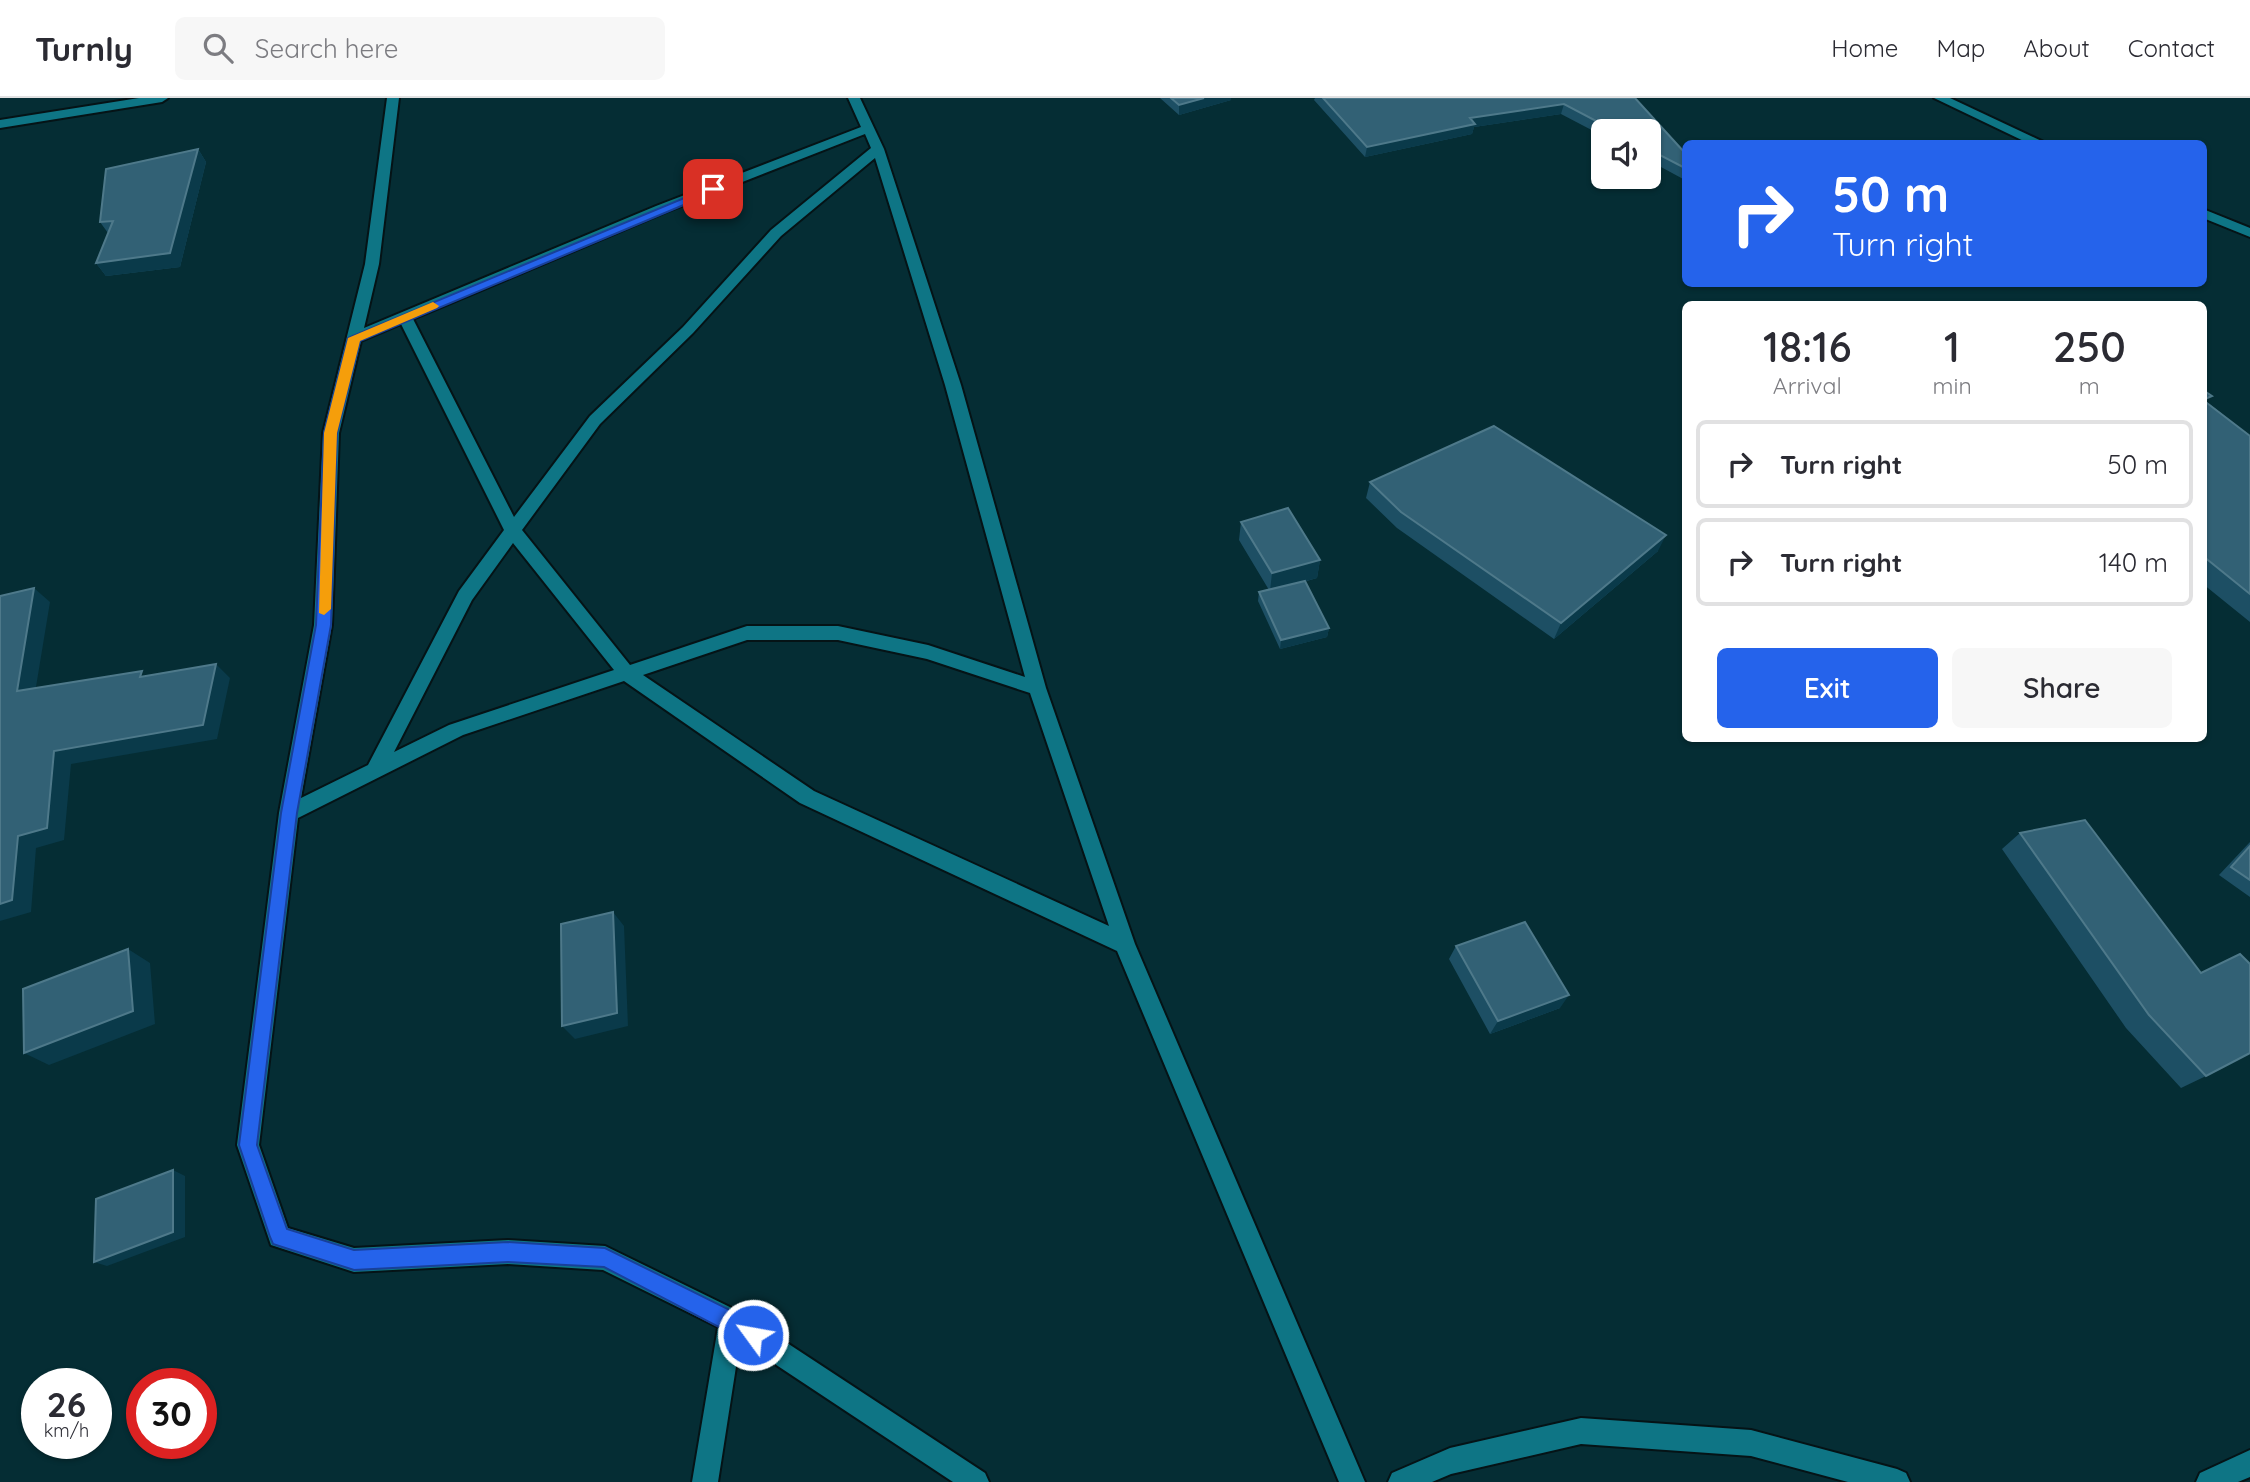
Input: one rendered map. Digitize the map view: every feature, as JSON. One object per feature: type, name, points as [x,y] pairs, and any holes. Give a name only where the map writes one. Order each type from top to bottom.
[{"type":"street","points":[[0,124],[162,98]]},
{"type":"street","points":[[393,98],[378,229],[331,433],[323,625],[289,813],[248,1145],[279,1237],[354,1260],[508,1252],[605,1258],[731,1321],[976,1482]]},
{"type":"street","points":[[854,98],[878,149],[953,385],[1037,688],[1125,944],[1352,1482]]},
{"type":"street","points":[[1940,98],[2033,140]]},
{"type":"street","points":[[354,338],[661,209],[869,128]]},
{"type":"street","points":[[375,770],[465,596],[595,420],[688,330],[776,233],[878,149]]},
{"type":"street","points":[[2207,215],[2250,233]]},
{"type":"street","points":[[405,317],[512,529],[626,673],[807,797],[1125,944]]},
{"type":"street","points":[[289,813],[456,730],[747,633],[838,633],[928,652],[1037,688]]},
{"type":"street","points":[[705,1482],[731,1321]]},
{"type":"street","points":[[1401,1482],[1450,1461],[1581,1431],[1751,1443],[1898,1482]]},
{"type":"street","points":[[2209,1482],[2250,1463]]},
{"type":"building","points":[[1171,98],[1204,98],[1179,105]]},
{"type":"building","points":[[1323,98],[1635,98],[1654,119],[1592,119],[1564,104],[1470,118],[1475,124],[1367,147]]},
{"type":"building","points":[[1661,127],[1682,150],[1682,166],[1661,156]]},
{"type":"building","points":[[198,149],[170,253],[96,263],[113,221],[100,222],[106,169]]},
{"type":"building","points":[[2207,403],[2250,436],[2250,594],[2207,559]]},
{"type":"building","points":[[1494,426],[1666,535],[1561,623],[1401,512],[1370,482]]},
{"type":"building","points":[[1288,508],[1320,560],[1272,573],[1241,522]]},
{"type":"building","points":[[1305,581],[1329,628],[1281,640],[1259,592]]},
{"type":"building","points":[[34,588],[17,691],[142,671],[140,677],[216,664],[203,725],[54,751],[47,828],[18,836],[12,900],[0,904],[0,596]]},
{"type":"building","points":[[2085,820],[2201,973],[2240,954],[2250,964],[2250,1053],[2206,1076],[2149,1015],[2020,833]]},
{"type":"building","points":[[2250,846],[2250,880],[2231,867]]},
{"type":"building","points":[[613,912],[617,1013],[562,1026],[561,924]]},
{"type":"building","points":[[1525,922],[1569,995],[1498,1021],[1456,946]]},
{"type":"building","points":[[128,949],[133,1011],[24,1053],[23,989]]},
{"type":"building","points":[[173,1170],[173,1232],[94,1262],[96,1199]]},
{"type":"slow traffic","points":[[324,609],[331,433],[354,338],[433,306]]},
{"type":"route","points":[[713,189],[354,338],[331,433],[323,625],[289,813],[248,1145],[279,1237],[354,1260],[508,1252],[605,1258],[731,1321],[753,1335]]}]
